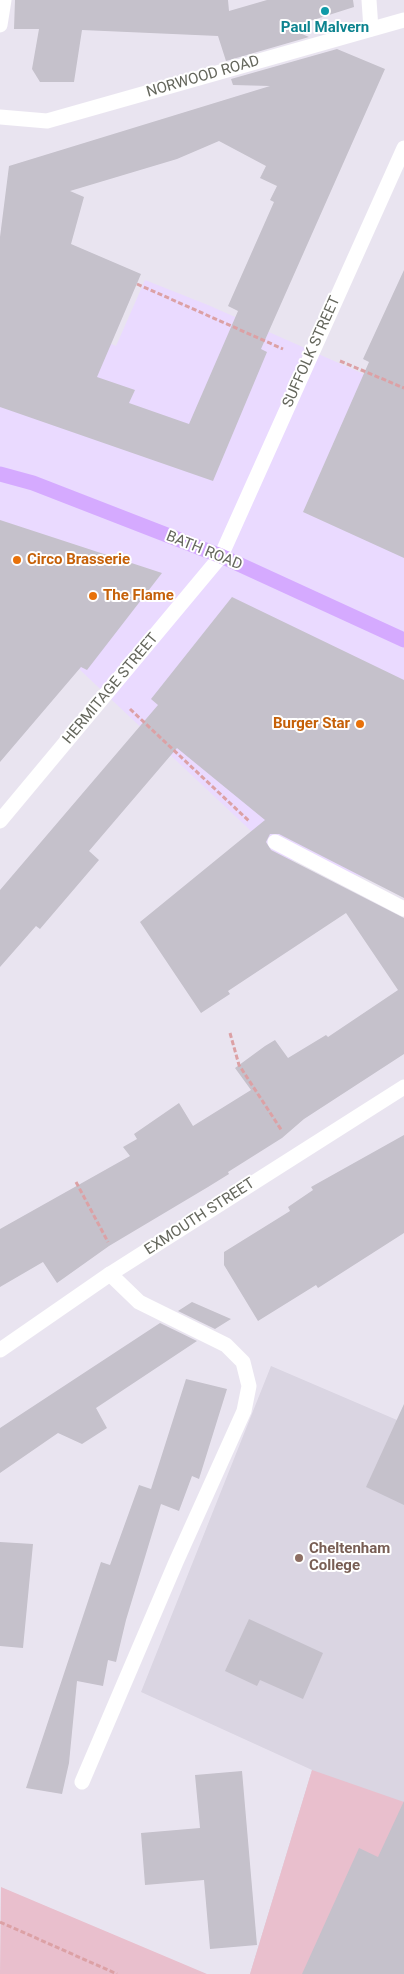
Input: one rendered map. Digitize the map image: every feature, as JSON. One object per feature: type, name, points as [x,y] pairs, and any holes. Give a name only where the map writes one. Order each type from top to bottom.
[{"type":"main road","name":"BATH ROAD","points":[[0,474],[34,483],[221,556],[404,640]]},
{"type":"street","points":[[0,25],[4,0]]},
{"type":"street","points":[[369,0],[371,29]]},
{"type":"street","name":"NORWOOD ROAD","points":[[0,117],[47,121],[404,20]]},
{"type":"street","name":"SUFFOLK STREET","points":[[221,556],[404,148]]},
{"type":"street","name":"HERMITAGE STREET","points":[[0,821],[221,556]]},
{"type":"street","points":[[275,842],[404,909]]},
{"type":"street","name":"EXMOUTH STREET","points":[[0,1350],[115,1271],[404,1088]]},
{"type":"street","points":[[82,1782],[176,1562],[244,1411],[248,1399],[249,1386],[243,1362],[226,1345],[139,1302],[115,1271]]},
{"type":"path","points":[[137,284],[311,355],[404,388]]},
{"type":"path","points":[[110,690],[249,821]]},
{"type":"path","points":[[230,1034],[239,1065],[298,1154]]},
{"type":"path","points":[[76,1182],[115,1271]]},
{"type":"path","points":[[0,1922],[117,1974]]},
{"type":"shaded area","points":[[145,280],[208,305],[404,392],[404,892],[334,867],[307,853],[286,864],[79,669],[0,632],[0,323],[59,322],[116,346]]},
{"type":"shaded area","name":"Cheltenham College","points":[[271,1366],[404,1423],[404,1974],[250,1974],[312,1770],[141,1692]]},
{"type":"shaded area","points":[[312,1770],[404,1802],[404,1974],[250,1974]]},
{"type":"shaded area","points":[[1,1887],[207,1974],[0,1974]]},
{"type":"building","points":[[15,0],[228,0],[229,11],[267,0],[353,0],[354,7],[288,28],[309,37],[226,61],[218,36],[82,30],[74,82],[40,82],[32,69],[39,29],[14,29]]},
{"type":"building","points":[[337,49],[385,69],[261,349],[267,352],[213,481],[0,407],[0,237],[9,166],[270,86],[233,85],[231,79]],"holes":[[[219,141],[266,166],[260,178],[277,186],[270,200],[274,202],[228,306],[238,311],[189,424],[129,403],[135,390],[97,377],[141,274],[71,244],[84,197],[70,191],[177,159]]]},
{"type":"building","points":[[404,270],[404,558],[303,512],[369,362],[363,359]]},
{"type":"building","points":[[0,520],[162,573],[87,670],[81,667],[0,762]]},
{"type":"building","points":[[232,597],[404,680],[404,898],[279,834],[270,834],[266,842],[271,850],[404,918],[404,1054],[304,1119],[282,1138],[228,1172],[229,1174],[109,1246],[57,1283],[43,1262],[0,1287],[0,1229],[130,1156],[123,1147],[137,1139],[134,1134],[179,1103],[193,1126],[251,1090],[235,1068],[265,1046],[275,1040],[288,1058],[326,1035],[328,1037],[398,990],[346,913],[228,991],[230,994],[201,1013],[140,922],[265,820],[177,748],[89,851],[99,860],[40,929],[36,926],[0,967],[0,890],[158,705],[151,699]]},
{"type":"building","points":[[404,1135],[404,1233],[318,1288],[316,1285],[258,1321],[224,1265],[224,1252],[290,1211],[288,1207],[313,1190],[311,1187]]},
{"type":"building","points":[[192,1302],[231,1319],[215,1329],[178,1311]]},
{"type":"building","points":[[160,1323],[197,1341],[96,1408],[107,1428],[82,1444],[58,1433],[0,1473],[0,1428]]},
{"type":"building","points":[[186,1379],[227,1389],[199,1479],[192,1476],[179,1511],[161,1504],[126,1620],[116,1662],[108,1660],[103,1686],[77,1681],[69,1763],[62,1794],[26,1788],[101,1562],[110,1565],[139,1485],[151,1489]]},
{"type":"building","points":[[404,1404],[404,1505],[366,1487]]},
{"type":"building","points":[[0,1542],[33,1544],[23,1648],[0,1646]]},
{"type":"building","points":[[249,1619],[323,1653],[303,1699],[260,1680],[257,1686],[225,1671]]},
{"type":"building","points":[[242,1771],[257,1945],[210,1949],[204,1880],[145,1885],[141,1833],[200,1828],[195,1775]]},
{"type":"building","points":[[404,1801],[404,1974],[302,1974],[359,1848],[378,1857]]},
{"type":"place","name":"Paul Malvern","points":[[325,11]]},
{"type":"place","name":"Circo Brasserie","points":[[17,560]]},
{"type":"place","name":"The Flame","points":[[93,596]]},
{"type":"place","name":"Burger Star","points":[[360,724]]},
{"type":"place","name":"Cheltenham College","points":[[299,1558]]}]
